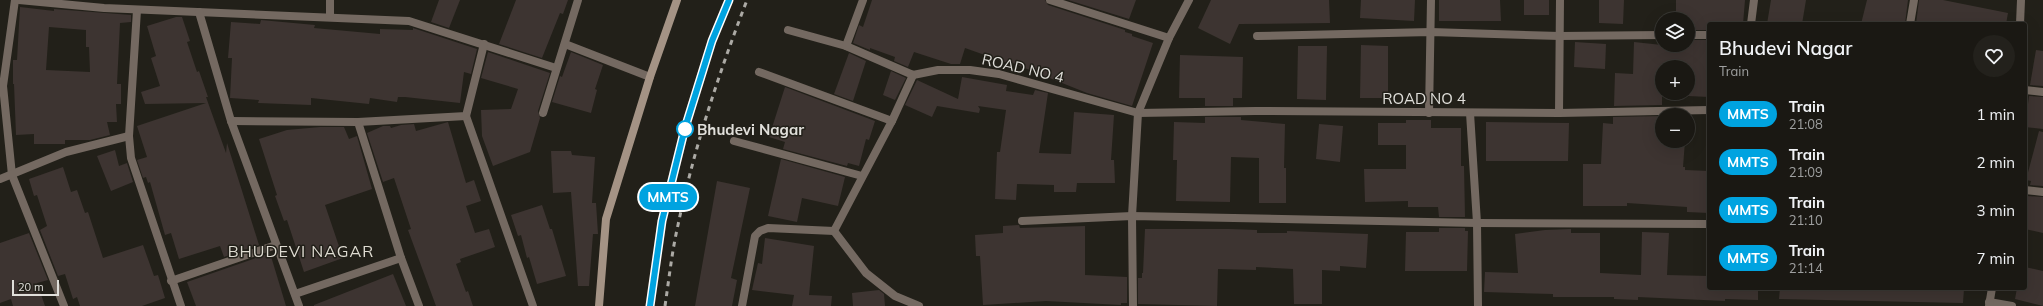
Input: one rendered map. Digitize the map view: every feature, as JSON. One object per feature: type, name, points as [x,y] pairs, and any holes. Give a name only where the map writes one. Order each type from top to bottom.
[{"type":"street","points":[[15,0],[2,86],[12,174],[64,306]]},
{"type":"street","points":[[20,0],[137,10],[409,21],[556,68]]},
{"type":"street","points":[[330,0],[330,17]]},
{"type":"street","points":[[543,113],[578,0]]},
{"type":"street","points":[[599,306],[606,219],[650,77],[677,0]]},
{"type":"street","points":[[846,46],[863,0]]},
{"type":"street","points":[[1050,0],[1169,38]]},
{"type":"street","points":[[1133,306],[1132,216],[1138,113],[1169,38],[1189,0]]},
{"type":"street","points":[[1429,113],[1431,0]]},
{"type":"street","points":[[1559,113],[1560,0]]},
{"type":"street","points":[[1751,22],[1754,0]]},
{"type":"street","points":[[1910,22],[1914,0]]},
{"type":"street","points":[[2020,22],[2021,0]]},
{"type":"street","points":[[137,10],[129,136],[131,158],[171,281],[181,306]]},
{"type":"street","points":[[199,12],[231,121],[299,306]]},
{"type":"street","points":[[788,30],[846,46],[913,75],[892,121],[834,231]]},
{"type":"street","points":[[1257,36],[1431,32],[1560,36],[1655,35]]},
{"type":"street","points":[[1695,35],[1707,35]]},
{"type":"street","points":[[484,44],[466,116],[533,306]]},
{"type":"street","points":[[565,44],[650,77]]},
{"type":"street","name":"ROAD NO 4","points":[[913,75],[938,70],[970,70],[999,74],[1138,113],[1255,111],[1559,113],[1707,110]]},
{"type":"street","points":[[759,72],[892,121]]},
{"type":"street","points":[[2027,90],[2043,92]]},
{"type":"street","points":[[1470,113],[1477,223],[1478,306]]},
{"type":"street","points":[[231,121],[358,122],[466,116]]},
{"type":"street","points":[[358,122],[401,258],[419,306]]},
{"type":"street","points":[[0,179],[66,152],[129,136]]},
{"type":"street","points":[[734,141],[862,176]]},
{"type":"street","points":[[2027,190],[2043,192]]},
{"type":"street","points":[[1022,221],[1132,216],[1477,223],[1707,224]]},
{"type":"street","points":[[742,306],[755,236],[760,230],[768,228],[834,231]]},
{"type":"street","points":[[834,231],[866,273],[895,296],[919,306]]},
{"type":"street","points":[[171,281],[276,245]]},
{"type":"street","points":[[295,294],[401,258]]},
{"type":"street","points":[[1992,290],[1989,304],[2012,306]]},
{"type":"building","points":[[439,0],[460,0],[449,28],[431,22]]},
{"type":"building","points":[[516,0],[568,0],[563,14],[560,13],[542,58],[499,44]]},
{"type":"building","points":[[872,0],[1045,0],[1048,5],[1125,30],[1125,32],[1132,34],[1132,36],[1153,43],[1132,106],[1087,93],[1010,62],[1010,64],[965,48],[960,64],[951,64],[914,52],[908,67],[894,61],[895,57],[870,48],[870,50],[853,43],[859,25],[863,27]]},
{"type":"building","points":[[1068,0],[1136,0],[1129,19]]},
{"type":"building","points":[[1211,0],[1329,0],[1330,23],[1239,24],[1230,44],[1198,28]]},
{"type":"building","points":[[1361,0],[1415,0],[1414,21],[1360,18]]},
{"type":"building","points":[[1439,0],[1500,0],[1501,21],[1439,21]]},
{"type":"building","points":[[1524,0],[1549,0],[1549,15],[1524,15]]},
{"type":"building","points":[[1599,0],[1624,0],[1623,24],[1599,23]]},
{"type":"building","points":[[1676,0],[1745,0],[1743,22],[1707,22],[1707,30],[1695,30],[1695,12],[1676,12]]},
{"type":"building","points":[[1771,0],[1806,0],[1802,22],[1767,22]]},
{"type":"building","points":[[1867,0],[1908,0],[1905,22],[1862,22]]},
{"type":"building","points":[[1919,0],[1943,0],[2008,13],[2006,22],[1916,22]]},
{"type":"building","points":[[20,7],[54,11],[54,9],[131,15],[131,22],[120,23],[117,84],[121,84],[121,104],[116,104],[117,122],[107,122],[110,135],[90,140],[65,140],[65,144],[34,144],[34,134],[16,135],[13,60],[17,60]],"holes":[[[49,27],[86,30],[86,47],[89,47],[90,72],[46,70]]]},
{"type":"building","points":[[176,17],[182,17],[190,41],[187,42],[197,72],[199,71],[208,97],[206,97],[226,153],[227,143],[259,245],[224,257],[220,246],[179,259],[171,233],[165,235],[150,182],[148,183],[146,177],[143,178],[137,160],[147,157],[137,126],[206,103],[145,104],[141,92],[160,86],[151,58],[156,56],[147,26]]},
{"type":"building","points":[[261,20],[315,25],[314,28],[380,34],[380,29],[413,30],[413,28],[477,49],[471,74],[464,72],[460,103],[405,97],[398,97],[397,102],[370,98],[369,104],[311,98],[311,105],[258,103],[259,100],[230,98],[232,58],[228,58],[231,22],[260,24]]},
{"type":"building","points":[[1695,40],[1707,40],[1707,97],[1695,96],[1695,60],[1655,60],[1655,100],[1662,100],[1662,105],[1614,106],[1615,73],[1633,74],[1634,42],[1655,44],[1655,52],[1695,52]]},
{"type":"building","points":[[1575,42],[1606,44],[1605,69],[1574,67]]},
{"type":"building","points":[[1361,45],[1388,46],[1388,98],[1360,98]]},
{"type":"building","points":[[1298,46],[1327,46],[1326,100],[1297,99]]},
{"type":"building","points":[[2036,50],[2043,51],[2043,86],[2030,85]]},
{"type":"building","points":[[488,52],[550,73],[538,111],[540,118],[530,152],[493,166],[482,136],[481,110],[511,109],[518,89],[481,78]]},
{"type":"building","points":[[571,52],[603,65],[595,89],[597,90],[591,113],[552,102],[560,76],[562,77]]},
{"type":"building","points":[[849,53],[866,61],[853,101],[834,94]]},
{"type":"building","points":[[1180,55],[1243,57],[1242,98],[1233,98],[1233,106],[1205,106],[1205,98],[1179,98]]},
{"type":"building","points":[[891,71],[906,78],[895,100],[883,95]]},
{"type":"building","points":[[962,77],[1007,85],[1006,91],[1033,95],[1035,90],[1048,93],[1039,153],[1071,154],[1074,112],[1114,115],[1111,160],[1114,160],[1115,183],[1077,183],[1076,192],[1054,192],[1054,185],[1017,184],[1016,200],[995,199],[997,152],[1000,152],[1006,110],[978,106],[980,109],[979,113],[937,106],[932,117],[905,105],[917,80],[958,99]]},
{"type":"building","points":[[785,87],[875,121],[869,140],[866,139],[859,166],[848,163],[847,166],[783,149],[785,142],[769,137]]},
{"type":"building","points":[[2029,96],[2043,97],[2043,129],[2027,127]]},
{"type":"building","points":[[1655,116],[1655,148],[1684,148],[1683,167],[1685,167],[1685,170],[1707,171],[1707,213],[1687,212],[1687,207],[1627,203],[1627,206],[1583,206],[1583,164],[1601,164],[1603,123],[1613,124],[1613,117]]},
{"type":"building","points":[[1205,117],[1241,117],[1241,120],[1285,124],[1284,168],[1286,168],[1286,203],[1259,203],[1259,158],[1231,157],[1230,202],[1176,201],[1177,160],[1173,160],[1174,122],[1205,123]]},
{"type":"building","points":[[1406,120],[1431,120],[1431,128],[1461,128],[1461,166],[1464,166],[1465,217],[1439,217],[1438,207],[1408,207],[1408,201],[1365,202],[1364,169],[1406,169],[1406,145],[1378,145],[1378,123],[1406,123]]},
{"type":"building","points":[[448,122],[466,183],[474,180],[481,201],[466,206],[475,233],[489,229],[495,247],[460,259],[461,262],[456,264],[466,292],[468,291],[473,306],[436,306],[408,230],[411,229],[394,178],[383,182],[367,133],[383,126],[390,126],[391,128],[401,125],[414,124],[416,131]]},
{"type":"building","points":[[1486,122],[1569,123],[1568,161],[1486,161]]},
{"type":"building","points":[[1319,124],[1343,126],[1340,162],[1316,159]]},
{"type":"building","points":[[320,127],[344,127],[349,139],[357,136],[372,189],[325,205],[343,258],[304,272],[287,220],[284,221],[275,196],[277,195],[259,139],[287,130]]},
{"type":"building","points":[[2039,131],[2043,132],[2043,186],[2030,185],[2031,181],[2027,180]]},
{"type":"building","points":[[115,150],[119,166],[127,163],[133,182],[111,191],[97,156]]},
{"type":"building","points":[[551,151],[571,151],[572,155],[595,157],[592,203],[596,203],[598,234],[593,234],[589,286],[578,286],[571,192],[553,193]]},
{"type":"building","points":[[781,159],[845,177],[838,206],[802,198],[797,222],[768,216]]},
{"type":"building","points":[[63,167],[71,192],[77,190],[85,213],[88,212],[103,258],[143,245],[154,276],[158,275],[165,298],[142,306],[80,306],[77,297],[73,299],[65,274],[58,276],[40,230],[47,226],[37,195],[34,196],[29,179]]},
{"type":"building","points":[[717,181],[750,188],[731,278],[737,280],[732,306],[695,306]]},
{"type":"building","points":[[2027,196],[2043,197],[2043,233],[2027,229]]},
{"type":"building","points":[[542,205],[550,229],[552,229],[566,276],[537,284],[529,257],[527,258],[521,235],[518,236],[511,215]]},
{"type":"building","points":[[1019,225],[1020,228],[1085,226],[1085,275],[1127,277],[1127,303],[1121,303],[1121,305],[1046,301],[983,305],[980,256],[976,256],[975,235],[1003,233],[1003,226]]},
{"type":"building","points":[[1439,228],[1465,228],[1465,231],[1468,231],[1467,271],[1405,271],[1406,232],[1439,232]]},
{"type":"building","points":[[1145,229],[1229,229],[1257,230],[1257,233],[1287,233],[1287,231],[1368,234],[1366,268],[1340,266],[1340,271],[1322,270],[1322,304],[1294,304],[1293,269],[1256,267],[1256,270],[1218,269],[1217,306],[1138,304],[1138,278],[1142,278],[1143,273]]},
{"type":"building","points":[[1571,229],[1571,233],[1600,233],[1600,273],[1641,275],[1642,232],[1669,233],[1667,275],[1707,276],[1707,290],[1758,290],[1758,300],[1725,299],[1725,301],[1638,297],[1638,300],[1614,299],[1614,297],[1553,297],[1553,294],[1484,292],[1485,272],[1518,273],[1515,234],[1545,230]]},
{"type":"building","points":[[29,233],[48,280],[37,283],[45,306],[13,306],[11,299],[0,303],[0,243]]},
{"type":"building","points":[[765,238],[814,246],[809,295],[832,296],[831,306],[792,306],[794,295],[752,290],[758,263],[762,264]]},
{"type":"building","points":[[270,253],[286,306],[196,306],[187,282]]},
{"type":"building","points":[[2027,267],[2043,271],[2043,306],[2015,299],[2017,290],[2027,290]]},
{"type":"building","points":[[393,274],[406,306],[314,306],[314,305]]},
{"type":"building","points":[[879,290],[884,294],[885,306],[853,306],[852,293]]},
{"type":"building","points":[[1780,290],[1964,290],[1963,303],[1779,299]]},
{"type":"railway","points":[[650,306],[660,232],[674,166],[699,81],[729,0]]},
{"type":"railway","points":[[665,306],[676,235],[684,196],[699,139],[717,83],[747,0]]},
{"type":"train","name":"MMTS","points":[[650,306],[662,221],[685,128],[712,41],[729,0]]},
{"type":"place","name":"Bhudevi Nagar","points":[[685,129]]},
{"type":"district","name":"BHUDEVI NAGAR","points":[[301,251]]}]
